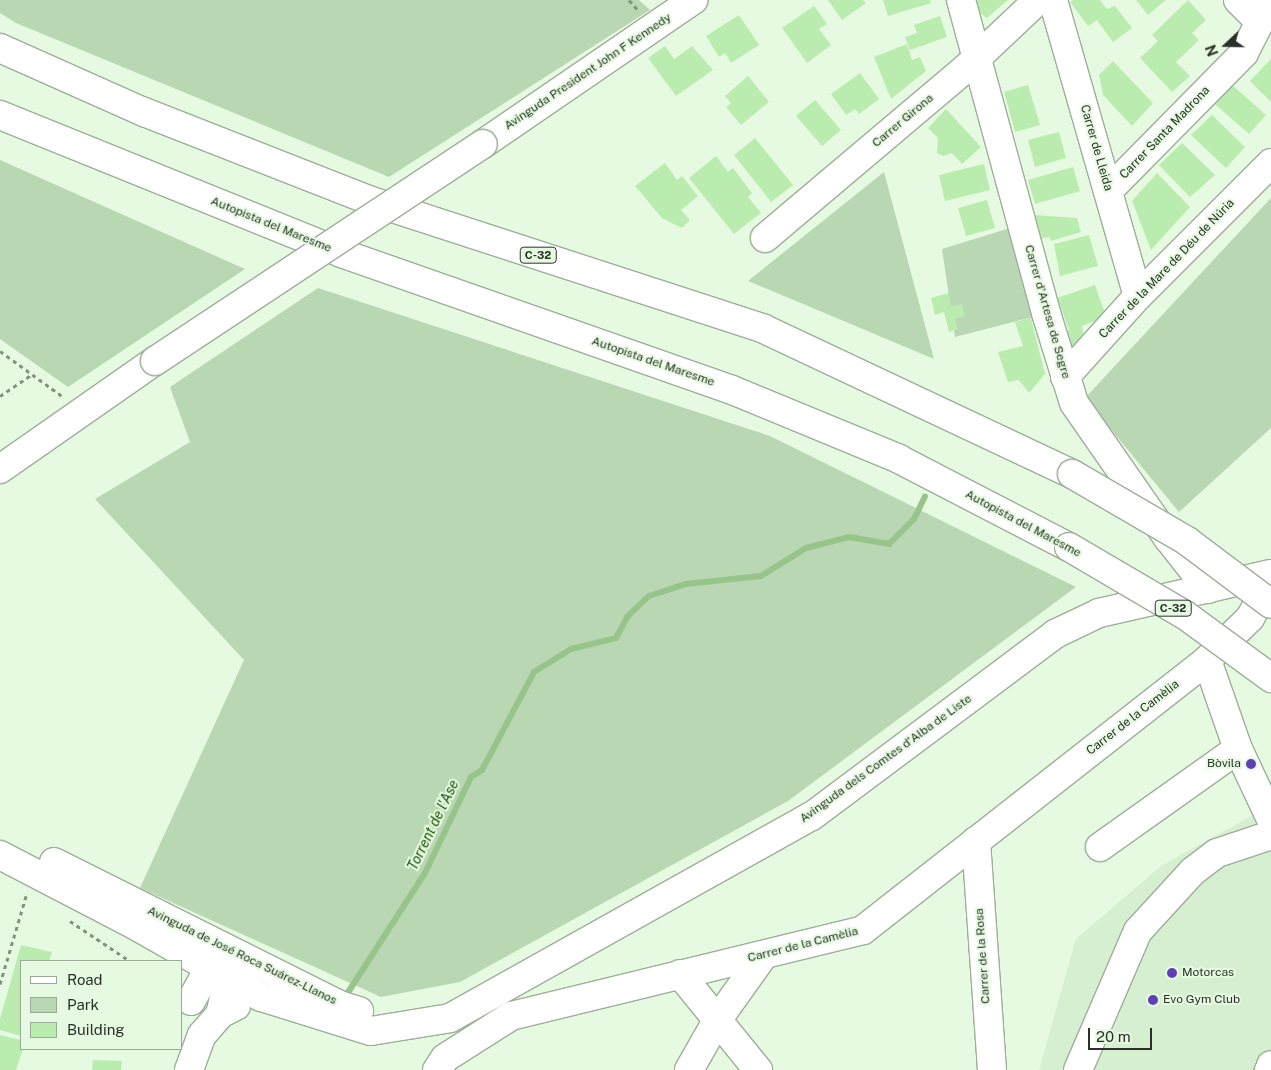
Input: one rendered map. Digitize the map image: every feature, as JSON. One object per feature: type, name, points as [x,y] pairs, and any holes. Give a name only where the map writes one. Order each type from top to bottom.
[{"type":"main road","name":"Avinguda President John F Kennedy","points":[[0,469],[156,360],[483,144],[693,0]]},
{"type":"main road","name":"Carrer d'Artesa de Segre","points":[[961,0],[1065,377],[1074,403],[1168,538],[1208,589]]},
{"type":"main road","name":"Carrer Girona","points":[[765,238],[976,58],[1038,0]]},
{"type":"main road","name":"Carrer de Lleida","points":[[1053,0],[1138,296]]},
{"type":"main road","points":[[1238,0],[1266,11]]},
{"type":"main road","name":"Carrer Santa Madrona","points":[[1108,191],[1244,53],[1266,11]]},
{"type":"main road","name":"C-32","points":[[0,48],[144,112],[368,200],[764,329],[1072,474],[1187,541],[1271,604]]},
{"type":"main road","name":"Autopista del Maresme","points":[[0,116],[341,254],[732,390],[899,459],[1069,547],[1186,615],[1271,678]]},
{"type":"main road","name":"Carrer de la Mare de Déu de Núria","points":[[1065,377],[1138,296],[1271,163]]},
{"type":"main road","name":"Avinguda dels Comtes d'Alba de Liste","points":[[408,1026],[458,1013],[812,816],[1055,634],[1099,613],[1271,574]]},
{"type":"main road","name":"Carrer de la Camèlia","points":[[448,1066],[511,1016],[680,974],[763,956],[863,930],[1207,660],[1250,618],[1271,580]]},
{"type":"main road","points":[[1207,660],[1238,749],[1271,820]]},
{"type":"main road","points":[[1100,847],[1238,749]]},
{"type":"main road","points":[[1078,1070],[1138,931],[1193,871],[1217,853],[1271,834]]},
{"type":"main road","name":"Avinguda de José Roca Suárez-Llanos","points":[[0,836],[339,1005],[408,1026]]},
{"type":"main road","name":"Carrer de la Rosa","points":[[976,841],[992,1070]]},
{"type":"main road","name":"Avinguda de José Roca Suárez-Llanos","points":[[0,855],[140,928],[261,997],[371,1031],[408,1026]]},
{"type":"main road","points":[[94,882],[104,898],[208,951],[226,989],[220,1014]]},
{"type":"main road","points":[[140,928],[178,960]]},
{"type":"main road","points":[[689,1070],[718,1019],[763,956]]},
{"type":"main road","points":[[182,967],[188,977],[191,1002],[189,1064]]},
{"type":"main road","points":[[191,1002],[203,979],[237,968],[282,989],[339,1005]]},
{"type":"main road","points":[[680,974],[758,1070]]},
{"type":"main road","points":[[189,1064],[202,1035],[220,1014],[261,997]]},
{"type":"main road","points":[[1269,1070],[1271,1065]]},
{"type":"path","points":[[0,351],[81,413]]},
{"type":"path","points":[[0,396],[31,375]]},
{"type":"path","points":[[0,984],[27,892]]},
{"type":"shaded area","points":[[1271,805],[1271,1070],[1039,1070],[1076,939],[1161,866]]},
{"type":"green space","points":[[0,0],[639,0],[650,10],[389,177],[16,23],[0,13]]},
{"type":"green space","points":[[0,160],[245,269],[68,387],[0,339]]},
{"type":"green space","points":[[884,172],[934,359],[748,281]]},
{"type":"green space","points":[[1271,198],[1271,428],[1179,512],[1085,398]]},
{"type":"green space","points":[[1010,228],[1033,317],[955,337],[942,249]]},
{"type":"green space","points":[[318,288],[770,436],[1076,587],[788,801],[460,982],[381,997],[140,888],[244,660],[95,499],[190,442],[170,387]]},
{"type":"building","points":[[828,0],[863,0],[866,3],[842,20]]},
{"type":"building","points":[[883,0],[930,0],[931,3],[888,16]]},
{"type":"building","points":[[973,0],[1008,0],[987,18],[976,10]]},
{"type":"building","points":[[1073,0],[1100,0],[1107,9],[1115,6],[1132,28],[1113,42],[1097,20],[1088,26],[1070,2]]},
{"type":"building","points":[[1136,0],[1166,0],[1148,15]]},
{"type":"building","points":[[1188,0],[1206,20],[1192,33],[1199,40],[1176,62],[1190,76],[1172,92],[1140,58],[1158,41],[1152,35]]},
{"type":"building","points":[[814,6],[827,24],[819,29],[831,45],[807,63],[782,28]]},
{"type":"building","points":[[739,15],[759,45],[731,63],[725,53],[719,57],[706,36]]},
{"type":"building","points":[[940,16],[947,37],[910,50],[905,37],[917,33],[914,25]]},
{"type":"building","points":[[907,44],[912,60],[920,57],[926,71],[891,99],[874,57]]},
{"type":"building","points":[[665,46],[674,59],[692,46],[713,70],[676,96],[648,58]]},
{"type":"building","points":[[1271,59],[1271,102],[1250,81]]},
{"type":"building","points":[[1113,61],[1153,103],[1132,126],[1103,95],[1099,75]]},
{"type":"building","points":[[860,73],[879,99],[859,114],[855,109],[846,115],[831,94]]},
{"type":"building","points":[[748,76],[769,102],[741,125],[726,107],[731,103],[725,96]]},
{"type":"building","points":[[1231,84],[1266,115],[1249,134],[1215,104]]},
{"type":"building","points":[[1028,85],[1040,125],[1015,132],[1004,92]]},
{"type":"building","points":[[815,100],[841,130],[822,146],[796,116]]},
{"type":"building","points":[[946,109],[981,147],[962,164],[952,153],[943,156],[937,153],[938,138],[928,128]]},
{"type":"building","points":[[1212,115],[1245,147],[1226,168],[1191,135]]},
{"type":"building","points":[[1059,132],[1066,158],[1035,167],[1028,140]]},
{"type":"building","points":[[755,138],[793,185],[771,202],[734,155]]},
{"type":"building","points":[[1182,143],[1215,175],[1190,197],[1159,165]]},
{"type":"building","points":[[716,156],[728,172],[733,168],[752,193],[748,197],[761,213],[734,234],[689,178]]},
{"type":"building","points":[[665,163],[677,180],[682,176],[698,196],[681,210],[690,220],[682,228],[662,218],[635,186]]},
{"type":"building","points":[[984,164],[990,190],[945,201],[939,175]]},
{"type":"building","points":[[1073,167],[1080,191],[1035,204],[1028,180]]},
{"type":"building","points":[[1157,173],[1190,207],[1151,250],[1132,201]]},
{"type":"building","points":[[987,200],[995,228],[966,236],[958,208]]},
{"type":"building","points":[[1034,215],[1077,218],[1081,232],[1051,241],[1049,237],[1039,239]]},
{"type":"building","points":[[1089,235],[1098,266],[1060,276],[1054,244]]},
{"type":"building","points":[[1095,285],[1105,313],[1103,318],[1082,326],[1084,336],[1065,352],[1060,334],[1069,330],[1057,298]]},
{"type":"building","points":[[949,293],[951,306],[962,304],[965,316],[955,319],[958,329],[949,332],[944,312],[935,315],[931,298]]},
{"type":"building","points":[[1031,318],[1045,374],[1029,393],[1019,380],[1008,382],[998,352],[1023,346],[1015,322]]},
{"type":"building","points":[[21,945],[52,952],[49,960],[20,960],[20,1036],[0,1030],[0,1019]]},
{"type":"building","points":[[0,1035],[20,1040],[20,1050],[23,1050],[16,1070],[0,1070]]},
{"type":"building","points":[[93,1060],[122,1061],[121,1070],[92,1070]]},
{"type":"waterway","name":"Torrent de l'Ase","points":[[347,994],[425,873],[471,777],[482,770],[534,672],[571,649],[616,638],[627,617],[649,596],[686,584],[761,576],[806,548],[849,537],[889,544],[914,519],[925,496]]},
{"type":"place","name":"Bòvila","points":[[1251,764]]},
{"type":"place","name":"Motorcas","points":[[1172,973]]},
{"type":"place","name":"Evo Gym Club","points":[[1153,1000]]}]
